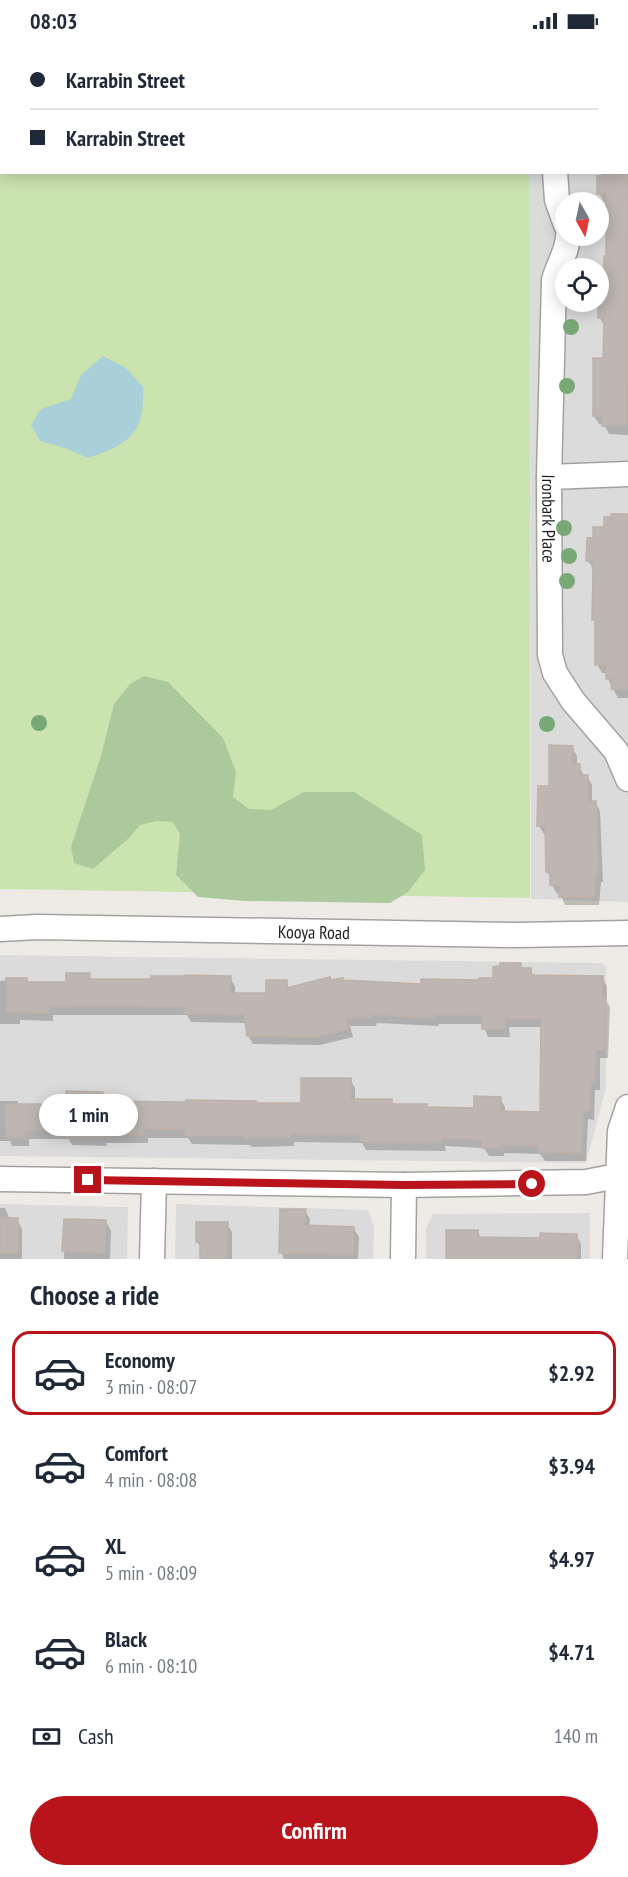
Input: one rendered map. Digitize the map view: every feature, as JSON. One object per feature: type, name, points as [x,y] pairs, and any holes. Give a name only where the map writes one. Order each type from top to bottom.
[{"type":"street","points":[[555,174],[556,192]]},
{"type":"street","name":"Ironbark Place","points":[[567,246],[559,262],[554,280],[549,477],[550,655],[555,673],[573,701],[622,746],[628,779]]},
{"type":"street","points":[[549,477],[628,474]]},
{"type":"street","name":"Kooya Road","points":[[0,929],[37,927],[516,935],[628,933]]},
{"type":"street","points":[[615,1259],[620,1131],[628,1107]]},
{"type":"street","points":[[0,1179],[404,1185],[586,1182],[617,1176]]},
{"type":"street","points":[[152,1259],[154,1181]]},
{"type":"street","points":[[403,1259],[404,1185]]},
{"type":"shaded area","points":[[530,174],[628,174],[628,902],[531,899]]},
{"type":"shaded area","points":[[0,955],[602,963],[606,967],[606,1088],[586,1163],[0,1156]]},
{"type":"shaded area","points":[[0,1204],[128,1207],[127,1259],[0,1259]]},
{"type":"shaded area","points":[[176,1204],[368,1210],[374,1226],[373,1259],[175,1259]]},
{"type":"shaded area","points":[[590,1213],[590,1259],[426,1259],[426,1229],[433,1214]]},
{"type":"green space","points":[[0,174],[530,174],[530,898],[0,889]]},
{"type":"green space","points":[[144,676],[168,682],[223,738],[236,772],[233,797],[249,809],[271,810],[304,792],[354,792],[422,835],[425,870],[408,892],[390,903],[246,901],[198,897],[176,875],[180,834],[173,822],[156,821],[140,825],[129,838],[93,869],[74,863],[71,847],[101,756],[114,704],[130,684]]},
{"type":"water","points":[[103,356],[126,368],[143,387],[143,403],[138,426],[124,442],[88,458],[40,441],[31,425],[41,409],[71,399],[81,375]]},
{"type":"building","points":[[628,174],[627,426],[602,426],[602,416],[593,416],[593,358],[603,358],[604,318],[598,318],[598,312],[609,312],[609,258],[604,258],[604,256],[606,256],[606,246],[609,246],[609,192],[597,192],[597,176]]},
{"type":"building","points":[[611,514],[628,514],[628,690],[611,689],[612,679],[606,679],[606,665],[595,665],[595,620],[592,620],[593,573],[592,561],[586,561],[587,538],[593,538],[593,527],[604,527],[604,517],[611,517]]},
{"type":"building","points":[[549,745],[573,746],[572,764],[580,764],[580,775],[588,775],[588,801],[596,801],[599,873],[596,873],[594,897],[559,897],[559,885],[550,885],[550,872],[546,872],[545,826],[537,826],[538,786],[549,786]]},
{"type":"building","points":[[500,963],[521,963],[521,968],[531,968],[531,975],[603,976],[602,996],[606,997],[604,1050],[596,1050],[595,1082],[591,1082],[590,1111],[584,1111],[581,1153],[538,1152],[538,1146],[500,1145],[500,1148],[482,1148],[482,1140],[441,1138],[441,1142],[360,1142],[360,1134],[290,1134],[290,1138],[185,1136],[185,1129],[144,1129],[144,1135],[102,1135],[103,1138],[66,1137],[66,1131],[25,1131],[25,1138],[6,1137],[5,1104],[66,1104],[66,1091],[103,1092],[103,1101],[186,1102],[186,1100],[301,1103],[301,1078],[351,1078],[351,1099],[392,1099],[392,1104],[474,1108],[474,1096],[501,1097],[500,1111],[540,1112],[541,1019],[505,1019],[505,1029],[482,1029],[482,1016],[434,1015],[434,1018],[372,1015],[371,1018],[346,1018],[349,1029],[315,1037],[247,1036],[244,1015],[184,1014],[184,1007],[49,1006],[49,1013],[6,1012],[6,978],[27,978],[27,982],[66,982],[66,973],[90,973],[89,979],[151,979],[151,976],[185,975],[231,976],[230,993],[266,993],[266,980],[287,980],[287,988],[330,977],[331,980],[343,978],[343,980],[421,984],[421,979],[479,980],[479,978],[493,978],[493,967],[500,966]]},
{"type":"building","points":[[280,1209],[306,1209],[305,1225],[354,1227],[354,1254],[279,1253]]},
{"type":"building","points":[[0,1218],[18,1218],[18,1253],[0,1253]]},
{"type":"building","points":[[64,1219],[106,1220],[105,1253],[62,1251]]},
{"type":"building","points":[[196,1222],[228,1222],[227,1259],[200,1259],[200,1242],[196,1242]]},
{"type":"building","points":[[446,1230],[478,1230],[478,1237],[540,1238],[540,1233],[577,1234],[577,1259],[446,1259]]},
{"type":"route","points":[[88,1180],[404,1185],[532,1184]]}]
